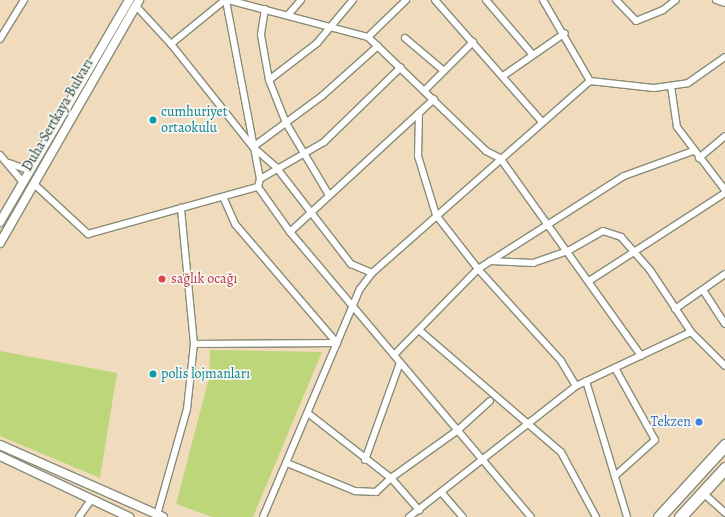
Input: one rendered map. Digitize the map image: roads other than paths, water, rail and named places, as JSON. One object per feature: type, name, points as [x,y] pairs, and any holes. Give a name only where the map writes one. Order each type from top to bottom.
[{"type":"highway","points":[[658,517],[725,445]]},
{"type":"highway","points":[[680,517],[725,468]]},
{"type":"main road","points":[[0,222],[28,170],[135,2]]},
{"type":"main road","name":"Duha Sertkaya Bulvarı","points":[[0,243],[135,2]]},
{"type":"main road","points":[[28,170],[34,184]]},
{"type":"main road","points":[[22,181],[34,184]]},
{"type":"main road","points":[[0,445],[160,516]]},
{"type":"main road","points":[[0,456],[90,501],[129,517]]},
{"type":"street","points":[[0,39],[24,0]]},
{"type":"street","points":[[226,0],[260,178],[258,187],[290,232],[353,304],[400,363],[483,458],[531,517]]},
{"type":"street","points":[[171,44],[226,0],[242,2],[368,37],[425,90],[486,151],[500,158],[568,251],[641,356]]},
{"type":"street","points":[[288,15],[301,0]]},
{"type":"street","points":[[269,80],[316,43],[328,26],[354,0]]},
{"type":"street","points":[[368,37],[406,0]]},
{"type":"street","points":[[435,0],[542,122]]},
{"type":"street","points":[[486,0],[533,55]]},
{"type":"street","points":[[543,0],[565,33],[590,81]]},
{"type":"street","points":[[616,0],[636,21],[663,10],[676,0]]},
{"type":"street","points":[[716,0],[725,1]]},
{"type":"street","points":[[135,2],[171,44],[253,147],[276,168],[309,214],[351,264],[372,273]]},
{"type":"street","points":[[265,9],[261,35],[269,80],[286,123],[329,195]]},
{"type":"street","points":[[503,76],[565,33]]},
{"type":"street","points":[[405,38],[444,71]]},
{"type":"street","points":[[425,90],[473,42]]},
{"type":"street","points":[[253,147],[322,96],[378,46]]},
{"type":"street","points":[[263,517],[338,343],[353,304],[372,273],[500,158],[590,81],[654,88],[688,83],[725,57]]},
{"type":"street","points":[[260,178],[324,142],[401,67]]},
{"type":"street","points":[[589,281],[635,253],[725,192],[677,128],[671,86]]},
{"type":"street","points":[[290,232],[434,99]]},
{"type":"street","points":[[419,113],[418,156],[436,215],[478,269],[561,361],[576,386]]},
{"type":"street","points":[[699,158],[725,136]]},
{"type":"street","points":[[394,355],[478,269],[547,222],[624,176],[693,150]]},
{"type":"street","points":[[0,155],[9,163],[22,181]]},
{"type":"street","points":[[9,163],[28,170]]},
{"type":"street","points":[[34,184],[88,234],[181,208],[224,199],[258,187]]},
{"type":"street","points":[[224,199],[235,224],[338,343]]},
{"type":"street","points":[[160,516],[187,409],[194,344],[181,208]]},
{"type":"street","points":[[490,261],[533,263],[568,251],[603,230],[621,237],[635,253],[691,332],[725,366]]},
{"type":"street","points":[[676,309],[725,274]]},
{"type":"street","points":[[703,290],[725,324]]},
{"type":"street","points":[[419,330],[529,422],[561,452],[596,517]]},
{"type":"street","points":[[412,516],[483,458],[576,386],[691,332]]},
{"type":"street","points":[[194,344],[338,343]]},
{"type":"street","points":[[365,460],[400,363]]},
{"type":"street","points":[[615,368],[655,440],[615,476]]},
{"type":"street","points":[[586,381],[627,517]]},
{"type":"street","points":[[286,463],[355,491],[376,492],[391,478],[458,430],[490,401]]},
{"type":"street","points":[[308,414],[365,460],[391,478],[419,510]]},
{"type":"street","points":[[441,492],[464,517]]},
{"type":"street","points":[[702,492],[725,513]]},
{"type":"street","points":[[79,517],[90,501]]},
{"type":"place","name":"cumhuriyet ortaokulu","points":[[153,120]]},
{"type":"place","name":"sağlık ocağı","points":[[162,279]]},
{"type":"place","name":"polis lojmanları","points":[[153,374]]},
{"type":"place","name":"Tekzen","points":[[699,422]]}]
